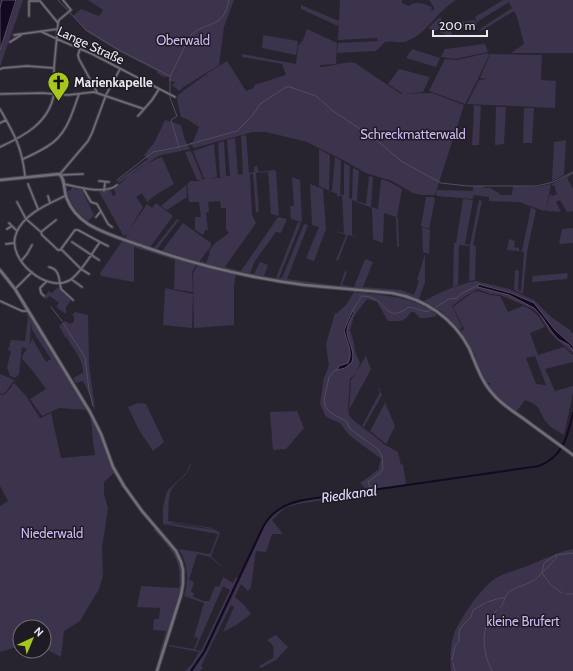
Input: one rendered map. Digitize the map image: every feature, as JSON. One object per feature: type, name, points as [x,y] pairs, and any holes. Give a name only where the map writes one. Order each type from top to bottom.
[{"type":"main road","points":[[0,180],[54,173],[60,175],[64,184],[66,196],[72,208],[85,221],[126,240],[182,259],[241,273],[303,284],[392,293],[423,303],[440,313],[459,332],[468,347],[482,379],[498,400],[573,455]]},
{"type":"main road","points":[[0,270],[15,289],[93,416],[102,434],[113,467],[136,503],[176,551],[181,562],[183,570],[181,595],[157,671]]},
{"type":"street","points":[[0,147],[17,140],[33,129],[48,110],[54,94],[54,68],[58,23],[59,20],[71,10],[63,0]]},
{"type":"street","points":[[29,16],[29,1],[40,1],[58,23]]},
{"type":"street","name":"Lange Straße","points":[[14,36],[58,29]]},
{"type":"street","name":"Lange Straße","points":[[42,32],[80,48],[175,97]]},
{"type":"street","name":"Lange Straße","points":[[10,42],[21,35]]},
{"type":"street","points":[[80,48],[78,54],[79,59],[97,92]]},
{"type":"street","points":[[0,69],[27,66],[54,68]]},
{"type":"street","points":[[60,175],[88,141],[106,96],[120,69]]},
{"type":"street","points":[[138,116],[152,100],[159,89]]},
{"type":"street","points":[[0,94],[79,94],[97,92],[144,108]]},
{"type":"street","points":[[23,159],[49,146],[60,137],[70,121],[79,94]]},
{"type":"street","points":[[0,109],[17,140],[23,159],[25,176]]},
{"type":"street","points":[[0,123],[6,120]]},
{"type":"street","points":[[60,175],[83,174]]},
{"type":"street","points":[[99,181],[109,182]]},
{"type":"street","points":[[104,190],[105,182]]},
{"type":"street","points":[[28,184],[39,209]]},
{"type":"street","points":[[64,184],[104,190],[110,189],[117,185]]},
{"type":"street","points":[[84,188],[91,202],[97,204],[108,224],[112,227]]},
{"type":"street","points":[[48,196],[50,203]]},
{"type":"street","points":[[66,196],[39,209],[26,219],[17,231],[14,243],[16,251],[22,261],[32,272],[47,281],[56,284],[71,280],[100,242]]},
{"type":"street","points":[[17,202],[26,219],[58,250],[61,250],[89,274]]},
{"type":"street","points":[[96,217],[101,211]]},
{"type":"street","points":[[41,232],[56,220]]},
{"type":"street","points":[[9,223],[17,231]]},
{"type":"street","points":[[7,229],[12,226]]},
{"type":"street","points":[[61,250],[61,248],[77,229],[108,246]]},
{"type":"street","points":[[72,242],[90,256],[99,260]]},
{"type":"street","points":[[6,244],[14,243]]},
{"type":"street","points":[[22,261],[32,245]]},
{"type":"street","points":[[49,267],[56,270],[59,276],[60,289],[73,300]]},
{"type":"street","points":[[15,289],[32,272]]},
{"type":"street","points":[[71,280],[82,287]]},
{"type":"street","points":[[44,296],[41,293],[40,288],[47,281]]},
{"type":"street","points":[[0,301],[22,311],[28,311]]},
{"type":"green space","points":[[17,0],[23,0],[0,67],[0,51]]},
{"type":"green space","name":"Oberwald","points":[[88,0],[234,0],[224,27],[219,65],[179,91],[172,85],[175,82],[169,81],[169,77],[164,77],[157,73],[157,71],[118,51],[86,31],[73,16],[81,9],[99,16],[103,10]]},
{"type":"green space","points":[[340,0],[402,0],[402,3],[409,6],[417,3],[432,7],[431,11],[435,9],[429,0],[456,0],[443,10],[421,33],[407,41],[385,42],[376,51],[337,53],[338,43],[378,41],[377,38],[338,40]]},
{"type":"green space","points":[[503,0],[573,0],[573,53],[511,53],[524,44],[514,11],[481,31],[480,29],[512,8],[509,2],[477,22],[475,17]]},
{"type":"green space","points":[[301,5],[339,21],[338,26],[301,9]]},
{"type":"green space","points":[[440,17],[444,24],[475,20],[477,25],[451,29],[452,37],[428,28]]},
{"type":"green space","name":"Schreckmatterwald","points":[[307,29],[337,43],[336,64],[320,65],[320,67],[355,63],[401,94],[432,93],[464,105],[435,195],[421,195],[413,193],[392,181],[366,173],[307,142],[266,132],[253,132],[194,148],[189,143],[193,142],[199,127],[181,117],[177,100],[178,95],[205,75],[208,77],[206,74],[227,61],[246,91],[254,88],[254,85],[286,75],[282,64],[242,57],[242,54],[296,64],[298,46],[303,40]]},
{"type":"green space","points":[[263,35],[298,41],[296,55],[262,48]]},
{"type":"green space","points":[[485,44],[488,52],[455,59],[441,57],[445,49]]},
{"type":"green space","points":[[412,49],[440,58],[436,67],[406,58]]},
{"type":"green space","points":[[488,53],[489,55],[465,104],[429,91],[445,59],[457,60]]},
{"type":"green space","points":[[490,54],[542,55],[541,80],[556,81],[555,108],[467,104],[479,80],[487,79],[480,78]]},
{"type":"green space","points":[[399,69],[430,77],[423,92],[403,94],[388,84]]},
{"type":"green space","points":[[474,105],[481,106],[479,145],[472,145]]},
{"type":"green space","points":[[496,107],[506,107],[504,144],[495,145]]},
{"type":"green space","points":[[524,108],[534,108],[532,143],[523,143]]},
{"type":"green space","points":[[165,120],[181,125],[185,140],[190,149],[158,156],[119,183],[117,181],[148,159],[144,155],[154,143]]},
{"type":"green space","points":[[246,135],[249,173],[254,172],[254,167],[257,166],[259,172],[276,171],[279,216],[271,214],[268,172],[256,173],[259,211],[256,213],[253,174],[250,174],[252,215],[256,223],[225,267],[241,271],[278,217],[287,219],[281,233],[276,232],[255,261],[250,273],[254,274],[260,262],[268,265],[264,276],[276,278],[298,222],[301,223],[279,278],[282,278],[304,224],[308,225],[287,279],[340,286],[345,271],[347,272],[342,285],[354,287],[365,259],[373,262],[363,287],[401,290],[414,295],[419,281],[417,280],[425,254],[425,282],[419,299],[383,291],[291,282],[201,263],[201,261],[206,263],[210,253],[209,251],[215,243],[229,233],[226,229],[226,208],[221,208],[220,201],[208,202],[209,212],[206,213],[208,230],[205,230],[203,235],[195,230],[195,217],[201,217],[199,202],[189,202],[187,185],[190,181],[206,179],[204,178],[193,151],[214,144],[217,177],[207,179],[226,177],[220,177],[218,143],[224,141],[226,176],[230,176],[227,140],[235,138],[238,175],[243,174],[241,136]]},
{"type":"green space","points":[[566,140],[564,175],[552,181],[554,142]]},
{"type":"green space","points":[[319,149],[330,155],[329,190],[332,191],[335,157],[341,161],[340,194],[344,195],[344,163],[350,166],[349,198],[352,199],[353,168],[359,171],[357,201],[366,204],[369,176],[373,177],[371,207],[378,209],[381,179],[402,189],[397,217],[399,247],[397,246],[396,217],[384,213],[383,243],[374,240],[372,208],[352,200],[352,235],[356,237],[348,235],[338,261],[336,260],[346,235],[334,231],[344,233],[342,196],[340,195],[339,197],[337,194],[319,186]]},
{"type":"green space","points":[[190,151],[202,177],[201,180],[197,180],[185,152]]},
{"type":"green space","points":[[162,157],[174,184],[147,202],[142,193],[136,197],[143,207],[128,232],[147,204],[152,208],[156,203],[173,216],[150,247],[125,239],[127,234],[124,236],[123,235],[98,190],[110,190],[113,196],[116,195],[114,189],[124,180],[142,167]]},
{"type":"green space","points":[[573,172],[573,174],[567,178],[573,189],[573,211],[567,212],[560,200],[556,202],[561,212],[546,210],[550,194],[552,196],[557,194],[554,185],[552,186],[552,184]]},
{"type":"green space","points":[[292,177],[300,180],[302,222],[291,219],[290,206],[294,206]]},
{"type":"green space","points":[[310,184],[323,189],[326,229],[312,225]]},
{"type":"green space","points":[[551,184],[546,210],[544,211],[519,202],[489,201],[489,197],[474,195],[473,199],[436,195],[437,190],[473,191],[473,186],[483,186],[484,188],[490,188],[500,195],[512,195],[513,186],[537,187]]},
{"type":"green space","points":[[186,185],[187,197],[167,210],[161,206]]},
{"type":"green space","points":[[74,187],[76,190],[81,188],[94,215],[88,221],[75,208],[69,197],[67,192]]},
{"type":"green space","points":[[426,197],[433,197],[435,199],[429,229],[421,226]]},
{"type":"green space","points":[[463,199],[473,200],[465,244],[470,245],[479,200],[482,201],[473,245],[476,246],[475,280],[469,281],[470,246],[459,245],[458,285],[453,287],[454,243],[456,243]]},
{"type":"green space","points":[[531,207],[536,210],[527,252],[523,294],[514,290],[515,270],[519,271],[518,290],[521,291],[524,252],[507,250],[509,239],[515,241],[514,247],[519,248],[519,251],[522,251]]},
{"type":"green space","points":[[177,219],[179,220],[157,249],[154,248]]},
{"type":"green space","points":[[183,223],[211,243],[211,246],[199,262],[162,251]]},
{"type":"green space","points":[[319,227],[326,229],[314,261],[306,258]]},
{"type":"green space","points":[[422,227],[430,230],[429,254],[423,252]]},
{"type":"green space","points":[[573,228],[573,243],[559,244],[562,229]]},
{"type":"green space","points":[[123,240],[197,264],[192,272],[193,291],[174,289],[175,260],[134,247],[134,282],[101,276],[100,273]]},
{"type":"green space","points":[[198,265],[236,274],[234,285],[234,325],[194,328],[193,273]]},
{"type":"green space","points":[[568,273],[567,279],[532,282],[533,276]]},
{"type":"green space","points":[[476,281],[509,289],[534,300],[551,317],[570,330],[573,334],[573,353],[550,333],[538,313],[533,309],[500,295],[490,294],[478,289],[452,306],[462,327],[460,330],[439,310],[424,301],[436,294]]},
{"type":"green space","points":[[58,287],[71,300],[66,307],[66,314],[56,307],[59,303],[50,296],[46,299],[44,298],[49,291],[52,293]]},
{"type":"green space","points":[[165,288],[193,294],[192,328],[163,325]]},
{"type":"green space","points":[[478,291],[490,295],[500,296],[508,312],[523,306],[536,314],[545,327],[530,333],[538,355],[564,347],[573,355],[573,362],[545,369],[555,391],[573,386],[573,393],[564,435],[549,425],[537,407],[531,402],[525,400],[516,412],[500,400],[488,385],[491,383],[486,383],[474,357],[476,354],[473,354],[461,334],[461,331],[464,329],[453,307],[472,293]],"holes":[[[535,356],[546,385],[536,384],[526,358]]]},
{"type":"green space","points":[[354,292],[396,297],[417,303],[436,314],[436,316],[428,318],[420,318],[414,312],[411,312],[404,320],[388,321],[377,302],[367,299],[354,316],[350,330],[355,351],[360,363],[356,372],[350,379],[349,415],[354,421],[385,445],[398,452],[401,465],[403,464],[406,484],[373,489],[372,487],[365,488],[360,483],[378,470],[381,459],[349,435],[340,423],[328,418],[320,404],[324,378],[329,362],[326,344],[335,313],[346,305]]},
{"type":"green space","points":[[75,312],[88,315],[89,364],[95,409],[83,381],[76,383],[73,378],[83,373],[82,364],[67,338],[69,336],[66,338],[59,326],[65,321],[70,324],[74,322],[74,316],[72,315]]},
{"type":"green space","points":[[25,314],[29,315],[31,318],[87,410],[59,408],[42,416],[30,399],[46,389],[22,359],[27,349],[22,347],[19,374],[15,378],[10,376],[7,367],[11,351],[8,350],[11,340],[25,341],[28,317]],"holes":[[[31,322],[32,330],[51,359],[46,362],[32,338],[30,345]]]},
{"type":"green space","points":[[366,356],[371,369],[349,410],[351,380]]},
{"type":"green space","points":[[0,374],[14,380],[3,394],[0,393]]},
{"type":"green space","name":"Niederwald","points":[[14,383],[26,396],[40,418],[51,413],[61,458],[95,455],[89,413],[98,428],[115,472],[104,482],[104,494],[108,508],[102,548],[103,576],[99,589],[80,621],[64,631],[61,657],[52,652],[52,619],[12,619],[12,648],[0,652],[0,506],[8,501],[0,486],[0,394],[3,395],[8,392]]},
{"type":"green space","points":[[379,388],[382,395],[364,427],[362,426],[380,392],[378,389]]},
{"type":"green space","points":[[382,396],[395,426],[386,444],[370,431],[385,403]]},
{"type":"green space","points":[[138,403],[146,404],[164,442],[153,451],[139,430],[128,407]]},
{"type":"green space","points":[[297,411],[304,428],[286,449],[273,450],[270,412]]},
{"type":"green space","points":[[191,464],[186,475],[174,486],[170,493],[168,521],[213,528],[168,523],[216,530],[220,533],[211,556],[226,570],[210,557],[197,554],[189,580],[194,582],[191,592],[194,593],[193,597],[204,601],[209,601],[215,586],[219,587],[223,577],[233,583],[236,577],[238,578],[205,649],[190,671],[185,671],[192,664],[199,652],[168,646],[194,649],[198,638],[194,637],[204,603],[184,596],[187,584],[187,572],[179,549],[210,554],[218,534],[163,524],[163,507],[167,491],[187,472]],"holes":[[[223,586],[230,590],[201,651],[195,650]]]},
{"type":"green space","points":[[356,494],[357,497],[290,506],[284,509],[272,520],[283,534],[272,534],[266,552],[256,551],[251,587],[248,591],[241,584],[235,597],[251,614],[238,624],[223,632],[234,607],[231,605],[201,666],[203,668],[200,671],[193,671],[207,650],[265,525],[273,516],[283,509],[294,504],[306,500]]},
{"type":"green space","points":[[155,529],[173,548],[178,557],[182,577],[178,599],[163,649],[159,655],[166,631],[153,630],[154,619],[159,619],[160,608],[137,607],[141,586],[179,588],[180,579],[177,563],[171,550],[155,531],[153,531]]},
{"type":"green space","name":"kleine Brufert","points":[[573,549],[573,671],[451,671],[450,662],[454,634],[466,612],[490,582],[507,573]]},
{"type":"green space","points":[[276,635],[288,647],[276,660],[261,668],[259,666],[273,658],[273,648],[267,640]]},
{"type":"shaded area","points":[[2,0],[16,0],[0,50],[0,8]]},
{"type":"shaded area","points":[[478,284],[511,293],[534,303],[555,330],[573,346],[573,351],[569,345],[558,339],[534,308],[509,295],[478,287]]},
{"type":"shaded area","points":[[353,310],[354,312],[347,330],[352,351],[352,362],[345,368],[337,370],[339,366],[348,363],[350,359],[350,351],[344,330]]},
{"type":"waterway","points":[[58,0],[86,30],[119,50],[170,76]]},
{"type":"waterway","points":[[179,147],[171,120],[177,116],[170,98],[170,77],[190,36],[196,31],[218,21],[226,10],[229,0]]},
{"type":"waterway","points":[[117,180],[153,152],[179,147],[237,131],[253,115],[260,104],[286,87],[316,96],[333,111],[374,138],[401,161],[441,183],[468,186],[537,186],[553,182],[573,172]]},
{"type":"waterway","points":[[436,307],[449,299],[457,298],[462,293],[477,286]]},
{"type":"waterway","points":[[353,311],[362,296],[371,297],[377,300],[390,312],[394,313],[401,312],[409,307],[423,311],[431,310]]},
{"type":"waterway","points":[[51,307],[62,321]]},
{"type":"waterway","points":[[63,323],[85,357],[89,390],[93,406]]},
{"type":"waterway","points":[[337,370],[335,370],[329,377],[324,401],[326,408],[331,413],[346,421],[350,429],[378,449],[382,456],[383,469],[368,482],[370,488],[367,491]]},
{"type":"waterway","name":"Riedkanal","points":[[191,671],[204,652],[263,527],[270,517],[279,509],[303,500],[539,466],[554,457],[563,445],[569,430],[573,413]]},
{"type":"waterway","points":[[562,593],[551,585],[542,573],[557,557],[556,555],[573,553]]},
{"type":"waterway","points":[[500,608],[510,591],[537,578],[542,572],[544,563],[556,555]]},
{"type":"waterway","points":[[566,594],[573,594]]},
{"type":"waterway","points":[[487,602],[504,598]]},
{"type":"waterway","points":[[452,660],[455,646],[459,641],[460,629],[471,617],[473,610],[485,603]]},
{"type":"waterway","points":[[492,671],[486,655],[484,639],[487,623],[497,610]]},
{"type":"waterway","points":[[453,663],[455,671]]},
{"type":"place","name":"Marienkapelle","points":[[59,102]]}]
